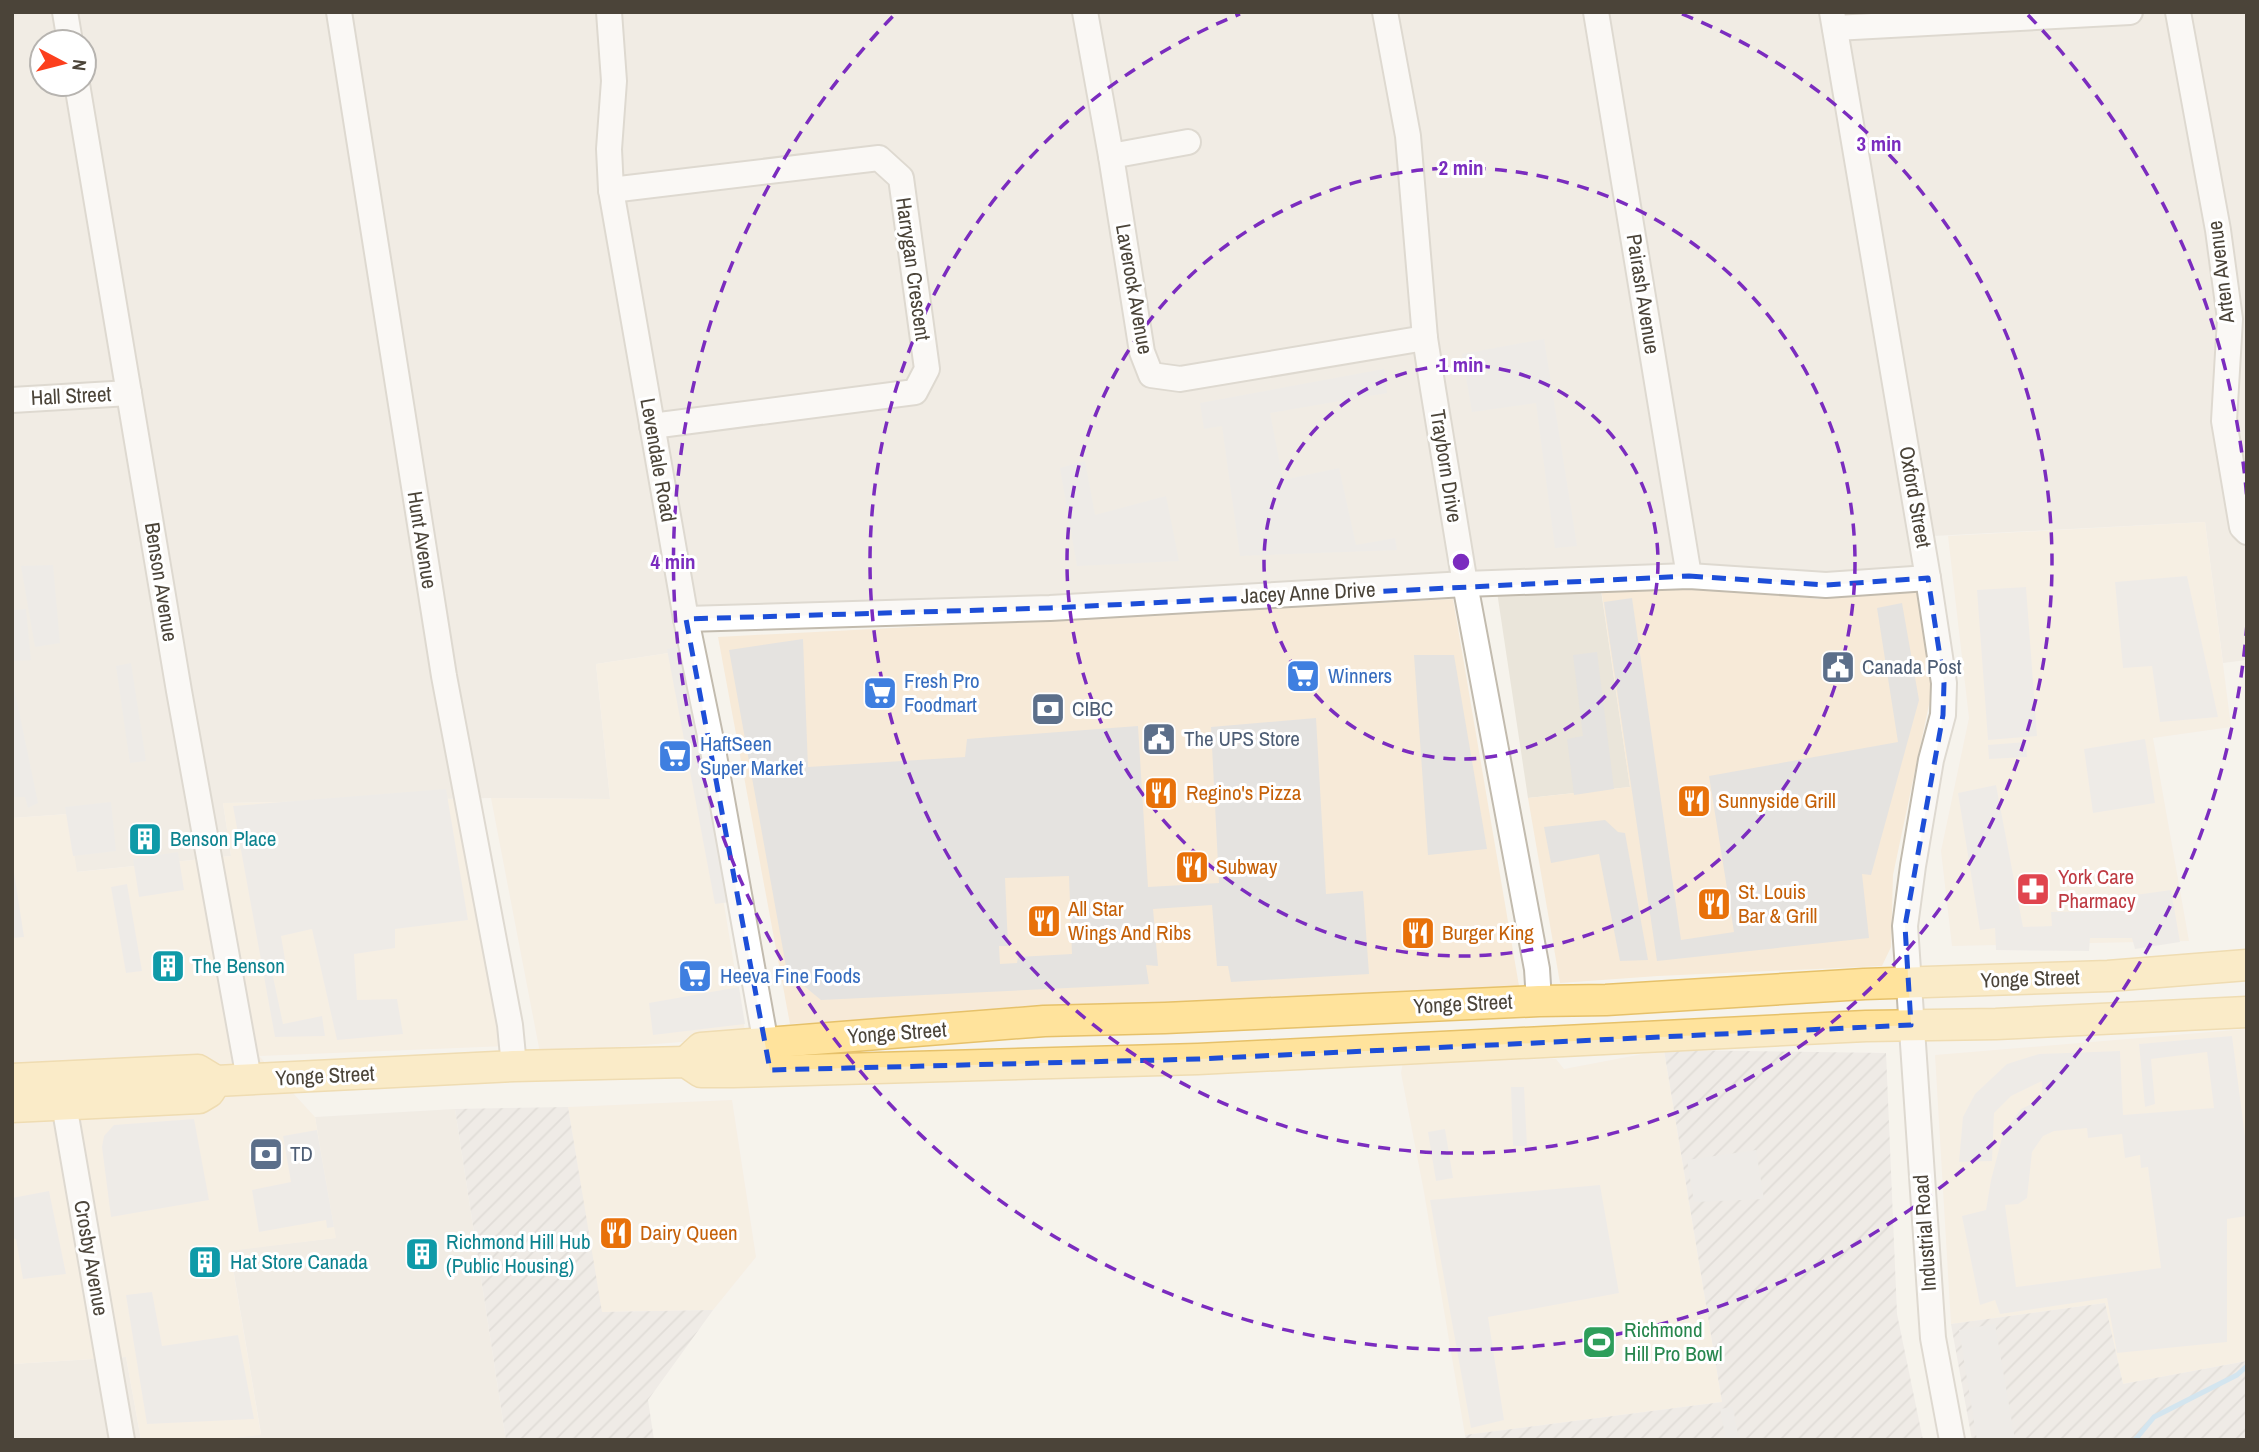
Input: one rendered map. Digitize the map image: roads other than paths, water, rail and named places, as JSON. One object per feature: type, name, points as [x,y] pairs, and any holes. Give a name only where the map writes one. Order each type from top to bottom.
[{"type":"main road","name":"Yonge Street","points":[[12,1079],[198,1070],[216,1081],[514,1066],[686,1062],[701,1072],[768,1056],[1044,1021],[1606,1000],[1908,983],[2108,976],[2247,965]]},
{"type":"main road","name":"Yonge Street","points":[[768,1056],[1198,1059],[2247,1012]]},
{"type":"main road","name":"Yonge Street","points":[[12,1107],[199,1098],[209,1092],[216,1081]]},
{"type":"street","name":"Hunt Avenue","points":[[340,12],[444,676],[510,1025],[514,1066]]},
{"type":"street","name":"Levendale Road","points":[[609,12],[614,81],[609,149],[611,190],[686,619],[713,750],[768,1056]]},
{"type":"street","name":"Laverock Avenue","points":[[1084,12],[1111,156],[1142,352],[1151,375],[1180,379],[1425,338]]},
{"type":"street","name":"Trayborn Drive","points":[[1385,12],[1408,136],[1425,338],[1465,584],[1537,969],[1539,1001]]},
{"type":"street","name":"Pairash Avenue","points":[[1596,12],[1689,576]]},
{"type":"street","points":[[1834,20],[2130,12]]},
{"type":"street","name":"Arten Avenue","points":[[2178,12],[2218,230],[2230,319],[2224,421],[2242,527],[2247,532]]},
{"type":"street","name":"Oxford Street","points":[[1834,20],[1944,683],[1943,715],[1931,760],[1905,926],[1910,1025]]},
{"type":"street","name":"Benson Avenue","points":[[79,98],[179,691],[249,1079]]},
{"type":"street","points":[[1111,156],[1188,142]]},
{"type":"street","name":"Harrygan Crescent","points":[[611,190],[879,158],[901,178],[927,369],[915,392],[652,426]]},
{"type":"street","name":"Hall Street","points":[[12,400],[129,393]]},
{"type":"street","name":"Jacey Anne Drive","points":[[686,619],[1050,608],[1465,584],[1689,576],[1826,586],[1928,578]]},
{"type":"street","name":"Industrial Road","points":[[1910,1025],[1933,1338],[1952,1440]]},
{"type":"street","name":"Crosby Avenue","points":[[58,1076],[122,1440]]},
{"type":"waterway","points":[[2135,1440],[2154,1417],[2237,1375],[2247,1366]]},
{"type":"place","name":"Canada Post","points":[[1838,667]]},
{"type":"place","name":"Winners","points":[[1303,676]]},
{"type":"place","name":"Fresh Pro Foodmart","points":[[880,693]]},
{"type":"place","name":"CIBC","points":[[1048,709]]},
{"type":"place","name":"The UPS Store","points":[[1159,739]]},
{"type":"place","name":"HaftSeen Super Market","points":[[675,756]]},
{"type":"place","name":"Regino's Pizza","points":[[1161,793]]},
{"type":"place","name":"Sunnyside Grill","points":[[1694,801]]},
{"type":"place","name":"Benson Place","points":[[145,839]]},
{"type":"place","name":"Subway","points":[[1192,867]]},
{"type":"place","name":"York Care Pharmacy","points":[[2033,889]]},
{"type":"place","name":"St. Louis Bar & Grill","points":[[1714,904]]},
{"type":"place","name":"All Star Wings And Ribs","points":[[1044,921]]},
{"type":"place","name":"Burger King","points":[[1418,933]]},
{"type":"place","name":"The Benson","points":[[168,966]]},
{"type":"place","name":"Heeva Fine Foods","points":[[695,976]]},
{"type":"place","name":"TD","points":[[266,1154]]},
{"type":"place","name":"Dairy Queen","points":[[616,1233]]},
{"type":"place","name":"Richmond Hill Hub (Public Housing)","points":[[422,1254]]},
{"type":"place","name":"Hat Store Canada","points":[[205,1262]]},
{"type":"place","name":"Richmond Hill Pro Bowl","points":[[1599,1342]]}]
